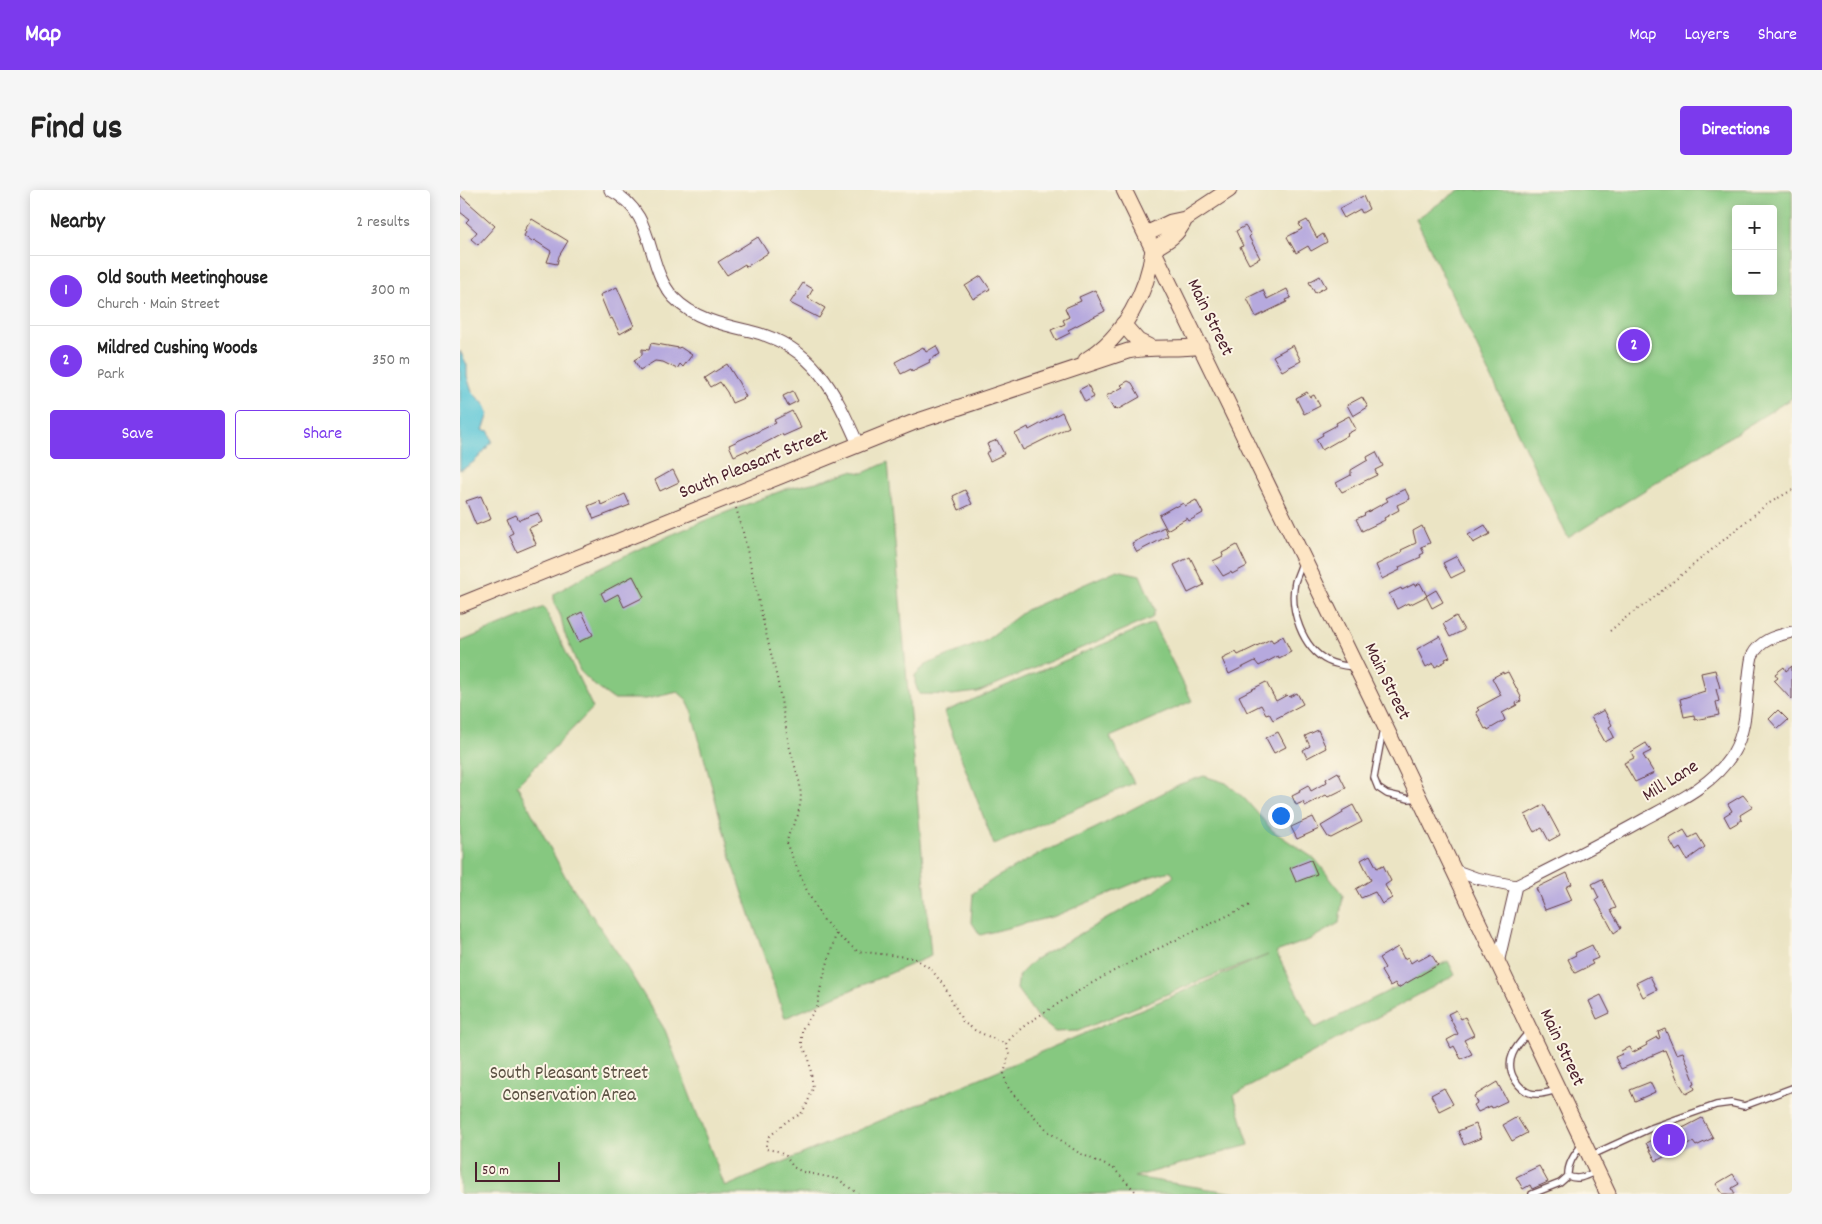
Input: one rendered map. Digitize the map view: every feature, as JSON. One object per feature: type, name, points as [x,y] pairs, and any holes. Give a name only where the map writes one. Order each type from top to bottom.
[{"type":"street","points":[[610,190],[628,204],[643,224],[661,278],[675,299],[706,319],[770,336],[783,342],[805,357],[833,391],[858,444]]},
{"type":"street","name":"Main Street","points":[[1124,190],[1357,667],[1608,1194]]},
{"type":"street","points":[[1146,234],[1171,222],[1185,219],[1229,190]]},
{"type":"street","points":[[1153,249],[1168,241],[1177,233],[1185,219]]},
{"type":"street","name":"South Pleasant Street","points":[[1067,371],[1097,352],[1123,324],[1150,272],[1153,249]]},
{"type":"street","points":[[1123,324],[1138,340],[1150,347]]},
{"type":"street","name":"South Pleasant Street","points":[[460,606],[858,444],[954,408],[1128,351],[1150,347],[1179,349],[1201,346]]},
{"type":"street","name":"Mill Lane","points":[[1516,886],[1676,802],[1713,776],[1733,753],[1742,730],[1752,656],[1756,648],[1770,638],[1792,632]]},
{"type":"street","points":[[1454,870],[1476,878],[1516,886],[1498,963]]},
{"type":"lane","points":[[1304,559],[1295,582],[1294,602],[1298,622],[1304,637],[1316,653],[1328,661],[1357,667]]},
{"type":"lane","points":[[1384,724],[1374,778],[1378,788],[1387,794],[1409,799],[1419,798]]},
{"type":"lane","points":[[1530,1030],[1514,1048],[1509,1064],[1514,1078],[1521,1088],[1530,1093],[1558,1090]]},
{"type":"lane","points":[[1568,1176],[1567,1169],[1575,1152],[1587,1150],[1716,1105],[1731,1103],[1744,1106],[1792,1088]]},
{"type":"lane","points":[[1568,1176],[1574,1179],[1580,1178],[1597,1171]]},
{"type":"lane","points":[[1532,1194],[1560,1183],[1568,1176]]},
{"type":"path","points":[[1610,631],[1629,614],[1646,604],[1766,505],[1792,490]]},
{"type":"path","points":[[733,496],[777,678],[789,746],[800,784],[801,799],[798,815],[788,836],[787,845],[808,893],[822,918],[836,934],[857,951],[914,958],[930,968],[945,987],[963,1022],[1006,1044],[1009,1054],[1004,1074],[1006,1084],[1012,1094],[1049,1132],[1079,1153],[1114,1169],[1138,1194]]},
{"type":"path","points":[[1006,1044],[1012,1036],[1068,997],[1151,952],[1250,905]]},
{"type":"path","points":[[836,934],[820,986],[817,1007],[802,1030],[802,1045],[809,1058],[813,1088],[801,1114],[787,1121],[770,1136],[766,1148],[786,1156],[794,1167],[803,1172],[838,1179],[858,1194]]},
{"type":"green space","points":[[1459,190],[1792,190],[1792,398],[1568,538],[1416,219]]},
{"type":"green space","points":[[888,462],[931,956],[785,1018],[731,858],[691,709],[686,699],[678,692],[646,699],[613,699],[594,685],[580,671],[564,632],[561,617],[554,602],[554,594],[593,571],[699,523],[786,489],[825,480],[851,471],[863,473]]},
{"type":"green space","points":[[1117,570],[1140,575],[1155,610],[1152,618],[978,692],[952,695],[919,694],[915,683],[915,675],[927,664],[985,641],[1026,610]]},
{"type":"green space","name":"South Pleasant Street Conservation Area","points":[[544,607],[593,708],[517,785],[565,876],[621,958],[665,1030],[725,1187],[1268,955],[1078,1031],[1055,1032],[1037,1017],[1017,989],[1019,975],[1034,960],[1154,892],[1174,876],[1170,871],[1149,877],[1055,916],[980,935],[971,921],[973,893],[995,878],[1180,784],[1204,776],[1226,783],[1244,798],[1273,831],[1315,859],[1343,895],[1339,923],[1309,940],[1276,952],[1315,1028],[1448,961],[1455,975],[1234,1095],[1249,1145],[1134,1177],[1241,1194],[460,1194],[460,642]]},
{"type":"green space","points":[[1153,623],[1192,701],[1110,737],[1134,783],[994,845],[944,712]]},
{"type":"water","points":[[460,351],[467,365],[467,376],[472,392],[485,405],[489,414],[483,430],[489,431],[492,441],[474,461],[460,470]]},
{"type":"building","points":[[460,195],[495,226],[478,245],[471,239],[477,232],[466,222],[469,219],[460,212]]},
{"type":"building","points":[[1363,196],[1369,209],[1362,213],[1360,209],[1344,218],[1339,209]]},
{"type":"building","points":[[532,219],[568,241],[559,256],[557,264],[547,262],[551,251],[524,236],[526,232],[524,231]]},
{"type":"building","points":[[1307,220],[1317,238],[1323,234],[1327,242],[1311,251],[1308,246],[1296,253],[1287,237],[1302,229],[1299,224]]},
{"type":"building","points":[[1245,226],[1251,235],[1249,237],[1260,258],[1249,264],[1240,247],[1243,246],[1236,231]]},
{"type":"building","points":[[758,237],[768,253],[746,267],[745,264],[727,275],[718,262]]},
{"type":"building","points":[[981,276],[990,289],[973,299],[965,286]]},
{"type":"building","points":[[1320,276],[1326,287],[1315,293],[1309,282]]},
{"type":"building","points":[[803,283],[813,289],[808,298],[825,308],[819,318],[790,303]]},
{"type":"building","points":[[617,287],[634,326],[620,334],[612,318],[610,319],[600,295]]},
{"type":"building","points":[[1287,289],[1291,298],[1286,300],[1287,302],[1256,317],[1247,298],[1263,290],[1267,299]]},
{"type":"building","points":[[1095,290],[1105,311],[1068,330],[1070,333],[1056,340],[1051,330],[1065,324],[1063,320],[1069,317],[1065,308],[1081,301],[1079,297]]},
{"type":"building","points":[[651,343],[680,347],[692,355],[683,367],[680,364],[677,369],[663,362],[655,361],[640,370],[634,360],[642,355],[642,349],[649,350]]},
{"type":"building","points":[[1293,345],[1301,361],[1282,371],[1273,356]]},
{"type":"building","points":[[936,346],[940,354],[929,360],[930,362],[901,374],[895,362],[923,347],[926,352]]},
{"type":"building","points":[[727,364],[746,397],[732,403],[720,382],[711,387],[705,378]]},
{"type":"building","points":[[1128,381],[1132,383],[1140,397],[1114,410],[1106,396],[1123,387],[1121,385]]},
{"type":"building","points":[[1088,385],[1094,397],[1085,402],[1079,390]]},
{"type":"building","points":[[793,391],[798,401],[788,406],[783,396]]},
{"type":"building","points":[[1307,392],[1310,397],[1314,395],[1320,406],[1304,414],[1296,398]]},
{"type":"building","points":[[1362,397],[1368,407],[1353,416],[1347,405]]},
{"type":"building","points":[[792,411],[801,428],[783,436],[782,434],[748,452],[747,450],[734,456],[729,445],[776,423],[774,420]]},
{"type":"building","points":[[1062,412],[1069,427],[1023,450],[1015,434],[1028,427],[1029,430]]},
{"type":"building","points":[[1349,416],[1356,429],[1322,450],[1316,439],[1323,435],[1322,433],[1337,425],[1336,423]]},
{"type":"building","points":[[997,440],[1004,454],[990,461],[986,453],[990,451],[987,444]]},
{"type":"building","points":[[1376,452],[1383,466],[1375,470],[1377,475],[1342,492],[1336,483],[1351,475],[1351,470],[1368,460],[1367,457]]},
{"type":"building","points":[[673,470],[679,482],[660,491],[655,480]]},
{"type":"building","points":[[1405,489],[1410,499],[1397,505],[1399,510],[1384,518],[1385,520],[1362,531],[1356,519],[1388,501],[1386,498]]},
{"type":"building","points":[[965,490],[972,504],[959,510],[953,496]]},
{"type":"building","points":[[625,494],[630,505],[594,519],[588,506],[600,501],[601,505]]},
{"type":"building","points":[[481,496],[491,519],[476,525],[466,501]]},
{"type":"building","points":[[1196,500],[1203,513],[1189,521],[1187,518],[1167,530],[1159,515],[1175,506],[1183,503],[1185,506]]},
{"type":"building","points":[[538,513],[542,522],[529,528],[536,544],[517,552],[509,535],[513,533],[507,519],[516,515],[519,520]]},
{"type":"building","points":[[1485,525],[1490,534],[1473,543],[1468,535]]},
{"type":"building","points":[[1422,526],[1430,543],[1421,547],[1424,553],[1420,555],[1421,557],[1399,567],[1400,570],[1382,579],[1376,565],[1416,543],[1413,531]]},
{"type":"building","points":[[1164,527],[1168,536],[1137,552],[1132,543]]},
{"type":"building","points":[[1237,545],[1247,566],[1232,574],[1231,572],[1223,576],[1213,561],[1223,556],[1222,553]]},
{"type":"building","points":[[1457,556],[1465,571],[1451,578],[1443,563]]},
{"type":"building","points":[[1190,557],[1204,585],[1188,593],[1174,565]]},
{"type":"building","points":[[633,576],[644,597],[624,607],[618,594],[605,601],[601,593]]},
{"type":"building","points":[[1420,583],[1427,596],[1397,609],[1389,594],[1401,588],[1402,590]]},
{"type":"building","points":[[1436,590],[1443,602],[1432,608],[1426,596]]},
{"type":"building","points":[[582,612],[593,635],[579,642],[568,619]]},
{"type":"building","points":[[1456,616],[1464,630],[1450,637],[1443,624]]},
{"type":"building","points":[[1283,636],[1291,652],[1279,658],[1278,656],[1259,666],[1255,661],[1229,674],[1222,659],[1236,652],[1238,655],[1271,639],[1273,642]]},
{"type":"building","points":[[1440,636],[1450,657],[1435,667],[1433,663],[1426,667],[1417,649]]},
{"type":"building","points":[[1792,666],[1792,700],[1774,681],[1778,678],[1775,674],[1784,667],[1786,671]]},
{"type":"building","points":[[1715,670],[1720,688],[1716,689],[1719,701],[1716,702],[1719,715],[1695,720],[1694,715],[1684,717],[1680,699],[1705,691],[1701,673]]},
{"type":"building","points":[[1503,672],[1503,674],[1508,672],[1521,697],[1521,701],[1502,713],[1505,720],[1488,730],[1487,728],[1485,729],[1476,712],[1479,710],[1477,708],[1501,695],[1492,678]]},
{"type":"building","points":[[1266,682],[1276,701],[1287,695],[1289,697],[1297,693],[1303,704],[1273,720],[1269,713],[1266,714],[1261,705],[1247,712],[1239,696]]},
{"type":"building","points":[[1604,710],[1612,725],[1609,727],[1614,737],[1605,742],[1591,717]]},
{"type":"building","points":[[1778,710],[1788,720],[1778,729],[1769,719]]},
{"type":"building","points":[[1318,730],[1326,748],[1307,758],[1303,750],[1310,746],[1305,736]]},
{"type":"building","points":[[1278,732],[1286,747],[1274,753],[1266,738]]},
{"type":"building","points":[[1646,743],[1651,751],[1643,755],[1654,773],[1635,782],[1624,763],[1634,758],[1631,752]]},
{"type":"building","points":[[1338,772],[1346,788],[1328,797],[1326,795],[1305,806],[1303,802],[1296,805],[1292,796],[1300,792],[1299,790],[1308,785],[1311,791],[1327,782],[1326,779]]},
{"type":"building","points":[[1743,795],[1753,807],[1740,815],[1742,820],[1730,827],[1724,816],[1732,811],[1728,804]]},
{"type":"building","points":[[1353,805],[1362,822],[1331,838],[1328,837],[1321,826]]},
{"type":"building","points":[[1544,805],[1560,835],[1549,841],[1542,828],[1534,832],[1525,815]]},
{"type":"building","points":[[1313,817],[1319,829],[1297,839],[1291,827]]},
{"type":"building","points":[[1684,830],[1689,838],[1697,834],[1705,847],[1687,860],[1680,848],[1676,851],[1669,839]]},
{"type":"building","points":[[1370,855],[1377,868],[1383,865],[1391,881],[1385,885],[1392,898],[1382,904],[1375,892],[1361,898],[1356,889],[1371,880],[1361,860]]},
{"type":"building","points":[[1311,860],[1317,874],[1296,882],[1290,868]]},
{"type":"building","points":[[1567,873],[1572,884],[1566,887],[1572,900],[1545,910],[1536,888]]},
{"type":"building","points":[[1602,879],[1616,908],[1611,910],[1621,928],[1614,933],[1596,900],[1599,898],[1592,884]]},
{"type":"building","points":[[1592,945],[1598,958],[1591,961],[1593,964],[1575,973],[1568,959],[1576,955],[1575,953]]},
{"type":"building","points":[[1398,947],[1404,959],[1408,957],[1411,963],[1431,954],[1438,965],[1398,988],[1395,983],[1390,986],[1381,971],[1385,968],[1379,958]]},
{"type":"building","points":[[1650,976],[1657,990],[1643,997],[1636,983]]},
{"type":"building","points":[[1601,995],[1610,1013],[1597,1019],[1589,1001]]},
{"type":"building","points":[[1456,1010],[1461,1019],[1465,1017],[1474,1035],[1464,1040],[1472,1054],[1461,1059],[1454,1046],[1451,1048],[1447,1040],[1458,1034],[1448,1014]]},
{"type":"building","points":[[1665,1029],[1676,1054],[1683,1052],[1695,1083],[1693,1084],[1695,1089],[1686,1094],[1678,1081],[1665,1050],[1621,1069],[1615,1057],[1622,1054],[1621,1051],[1629,1047],[1632,1053],[1657,1037],[1658,1039],[1660,1038],[1658,1032]]},
{"type":"building","points":[[1497,1082],[1507,1101],[1478,1112],[1474,1105],[1477,1103],[1474,1096]]},
{"type":"building","points":[[1650,1082],[1655,1092],[1635,1101],[1630,1090]]},
{"type":"building","points":[[1444,1088],[1453,1104],[1439,1111],[1431,1095]]},
{"type":"building","points":[[1517,1117],[1527,1133],[1512,1141],[1503,1125]]},
{"type":"building","points":[[1702,1118],[1713,1138],[1696,1146],[1693,1142],[1656,1161],[1646,1143],[1671,1129],[1673,1133]]},
{"type":"building","points":[[1476,1124],[1481,1138],[1464,1145],[1458,1131]]},
{"type":"building","points":[[1539,1166],[1548,1182],[1532,1189],[1530,1185],[1523,1189],[1516,1177]]},
{"type":"building","points":[[1733,1174],[1739,1184],[1732,1188],[1735,1194],[1723,1194],[1716,1184]]},
{"type":"place","name":"Mildred Cushing Woods","points":[[1634,345]]},
{"type":"place","name":"Old South Meetinghouse","points":[[1669,1140]]}]
